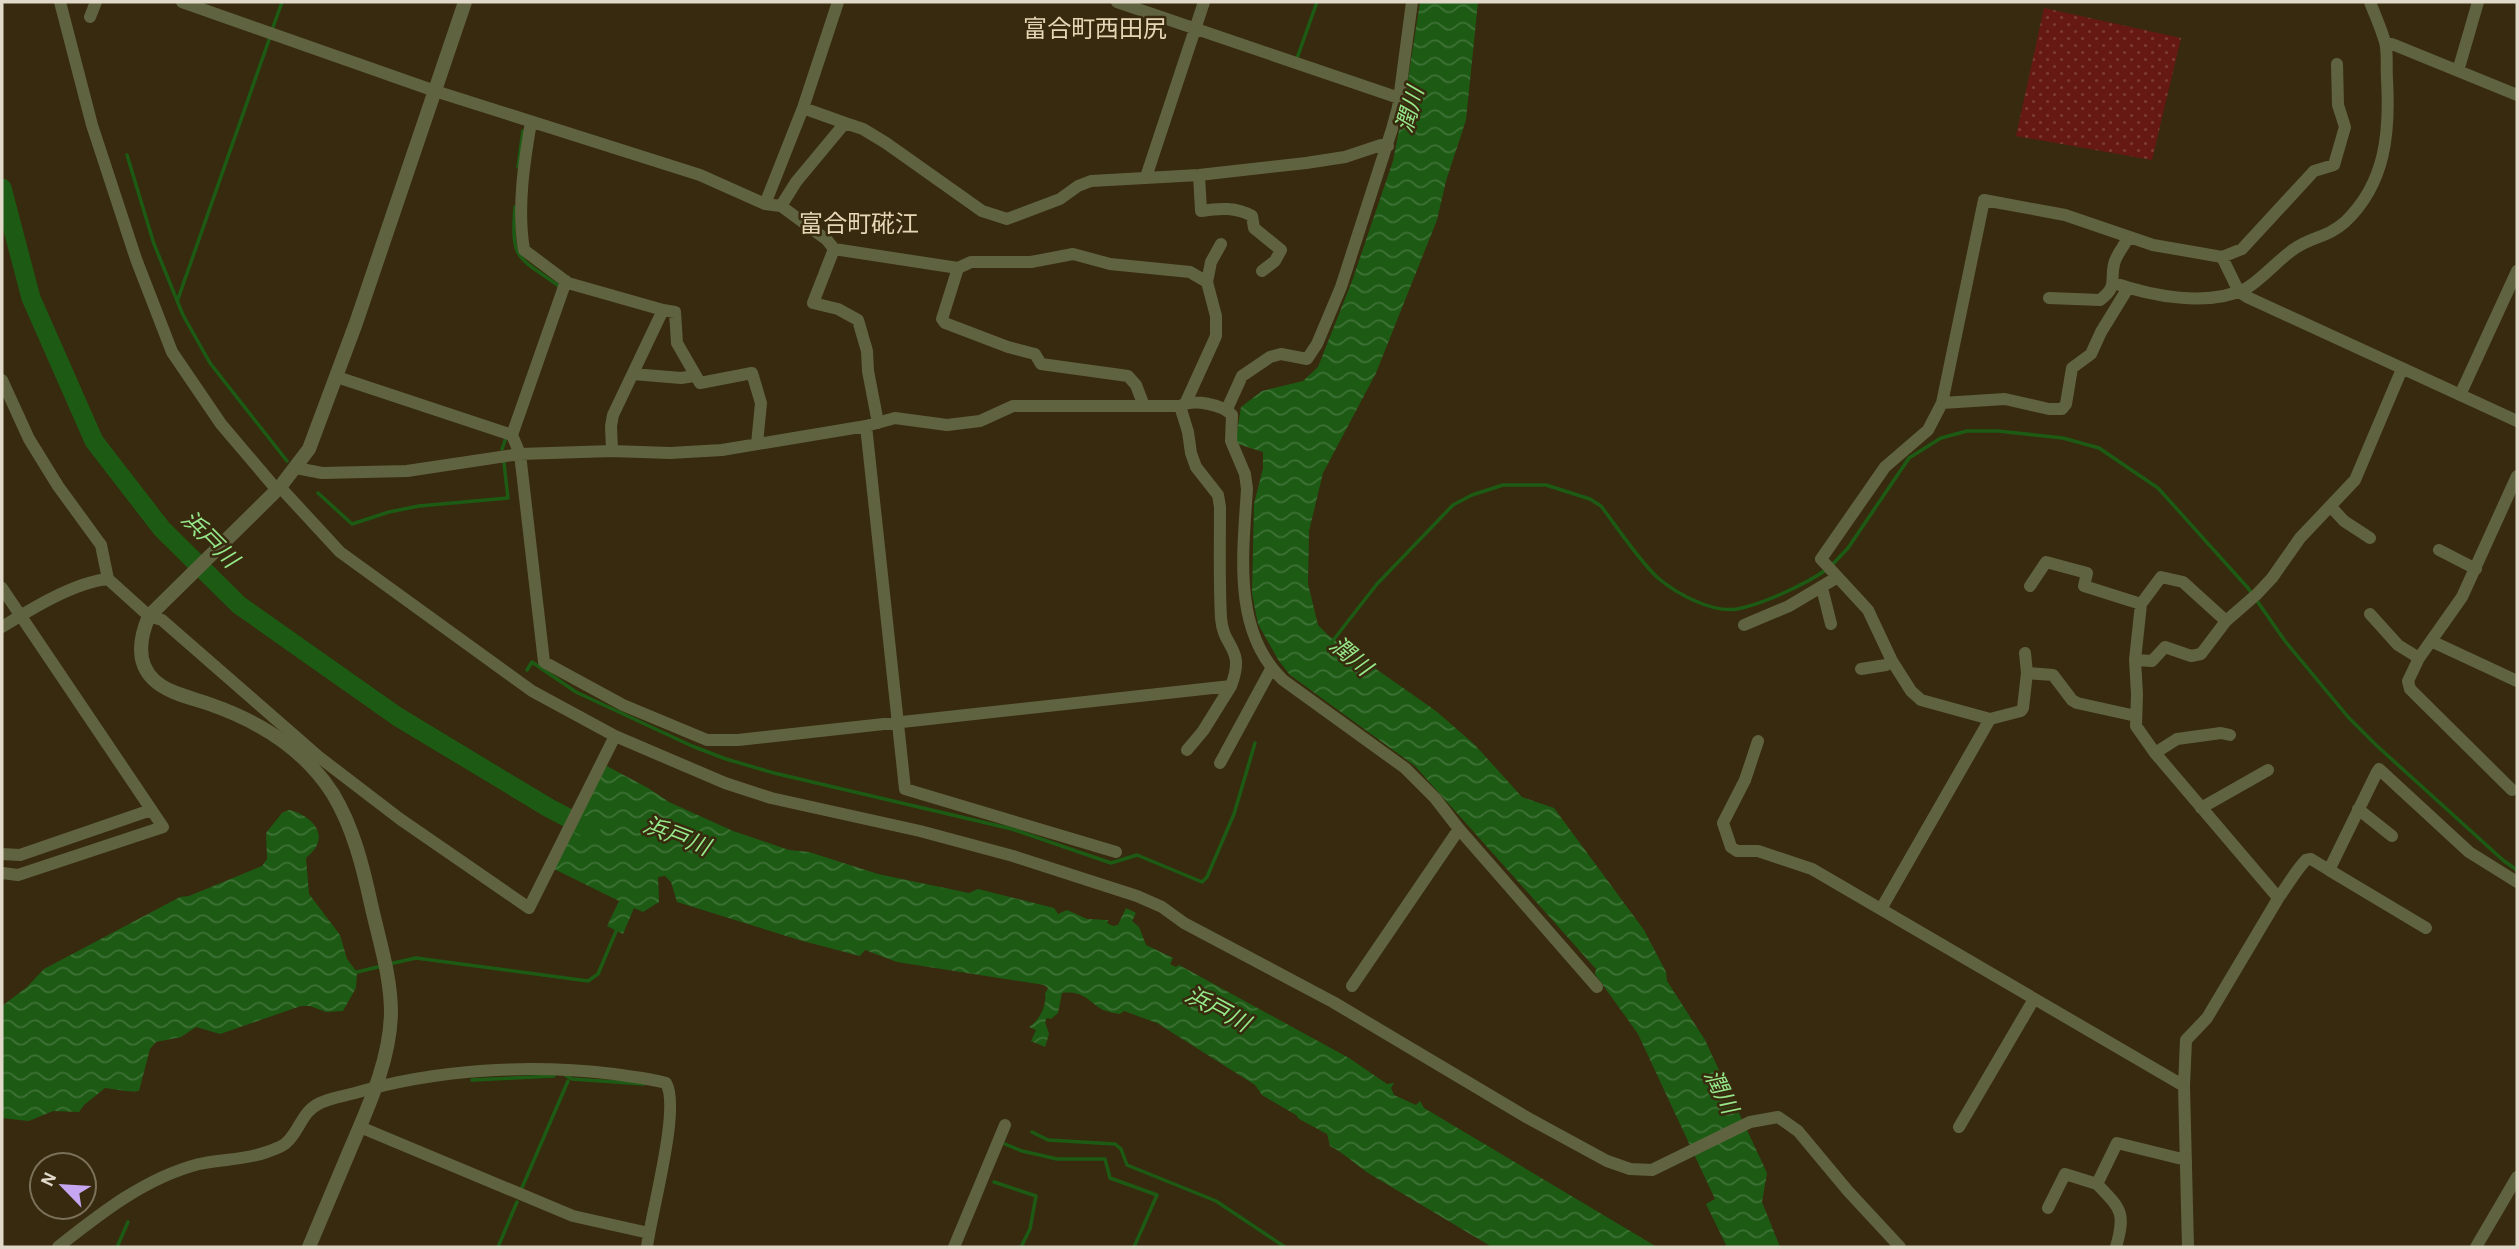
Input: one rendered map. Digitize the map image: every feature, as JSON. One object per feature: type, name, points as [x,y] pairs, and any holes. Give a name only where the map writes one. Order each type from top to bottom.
[{"type":"street","points":[[60,2],[100,150],[136,260],[172,352],[221,424],[278,489],[340,552],[531,691],[615,736],[724,783],[771,798],[920,831],[1013,856],[1162,906],[1184,923],[1333,1002],[1528,1118],[1607,1161],[1630,1169],[1652,1170],[1750,1122],[1778,1117],[1798,1131],[1900,1247]]},
{"type":"street","points":[[90,18],[96,2]]},
{"type":"street","points":[[182,2],[435,90],[700,175],[765,204],[781,206],[827,240],[834,249],[958,268],[971,262],[1031,262],[1073,254],[1110,264],[1190,272],[1207,282]]},
{"type":"street","points":[[309,1247],[376,1087],[390,1028],[389,981],[355,843],[342,810],[329,788],[293,749],[266,729],[171,690],[152,679],[142,661],[141,638],[149,616],[278,489],[309,449],[337,377],[465,2]]},
{"type":"street","points":[[765,204],[803,108],[838,2]]},
{"type":"street","points":[[1117,2],[1399,98]]},
{"type":"street","points":[[1146,177],[1204,2]]},
{"type":"street","points":[[1223,408],[1242,376],[1270,356],[1281,354],[1307,359],[1318,344],[1341,287],[1388,146],[1399,98],[1412,2]]},
{"type":"street","points":[[2114,283],[2196,300],[2239,292],[2248,288],[2276,262],[2306,240],[2329,234],[2345,221],[2371,191],[2381,167],[2388,134],[2386,44],[2370,2]]},
{"type":"street","points":[[2458,71],[2478,2]]},
{"type":"street","points":[[2386,44],[2392,44],[2517,95]]},
{"type":"street","points":[[2025,653],[2027,673],[2021,711],[1990,719],[1921,700],[1892,661],[1868,610],[1821,559],[1893,459],[1928,430],[1942,402],[1984,200],[2065,215],[2128,238],[2171,249],[2221,257],[2242,249],[2314,171],[2334,165],[2346,127],[2338,105],[2337,64]]},
{"type":"street","points":[[803,108],[863,129],[982,211],[1007,219],[1060,199],[1078,186],[1091,181],[1199,175],[1345,158],[1381,145],[1388,146]]},
{"type":"street","points":[[531,121],[520,226],[524,250],[566,281],[588,290],[675,312],[677,343],[700,383],[752,373],[761,403],[757,444]]},
{"type":"street","points":[[781,206],[804,172],[845,123]]},
{"type":"street","points":[[1199,175],[1201,211],[1241,210],[1252,216],[1254,228],[1282,250],[1275,261],[1262,271]]},
{"type":"street","points":[[2049,298],[2100,300],[2114,283],[2113,265],[2128,238]]},
{"type":"street","points":[[1187,750],[1203,731],[1231,686],[1237,670],[1237,659],[1221,622],[1218,495],[1193,460],[1186,403],[1216,336],[1216,316],[1207,282],[1211,262],[1221,244]]},
{"type":"street","points":[[834,249],[813,303],[838,309],[858,320],[867,351],[905,789],[1116,852]]},
{"type":"street","points":[[2221,257],[2239,292],[2517,421]]},
{"type":"street","points":[[958,268],[942,319],[945,323],[1008,347],[1035,354],[1041,364],[1128,376],[1136,385],[1144,406]]},
{"type":"street","points":[[2460,395],[2517,271]]},
{"type":"street","points":[[566,281],[512,435],[520,454],[544,662],[623,705],[707,740],[738,740],[1231,686]]},
{"type":"street","points":[[1942,402],[2005,399],[2049,410],[2062,409],[2066,404],[2072,368],[2091,354],[2128,288]]},
{"type":"street","points":[[612,450],[611,426],[614,415],[663,310]]},
{"type":"street","points":[[2135,660],[2152,660],[2165,647],[2197,656],[2201,654],[2226,621],[2273,578],[2300,538],[2355,480],[2402,369]]},
{"type":"street","points":[[633,374],[681,378],[694,376]]},
{"type":"street","points":[[337,377],[512,435]]},
{"type":"street","points":[[2,380],[29,439],[58,486],[101,545],[107,575],[149,616],[162,620],[319,757],[528,908],[615,736]]},
{"type":"street","points":[[296,468],[322,473],[407,471],[520,454],[612,450],[670,453],[722,450],[895,418],[947,425],[979,421],[1013,406],[1144,406],[1186,403],[1223,408],[1233,415],[1231,441],[1245,474],[1247,489],[1244,586],[1246,615],[1271,669],[1405,768],[1435,798],[1597,987]]},
{"type":"street","points":[[2512,790],[2410,689],[2408,681],[2419,659],[2462,597],[2517,476]]},
{"type":"street","points":[[2331,507],[2344,521],[2370,538]]},
{"type":"street","points":[[2439,550],[2476,569]]},
{"type":"street","points":[[2030,586],[2046,562],[2087,573],[2084,586],[2141,604]]},
{"type":"street","points":[[2,627],[107,575]]},
{"type":"street","points":[[1744,625],[1758,621],[1822,588],[1835,575]]},
{"type":"street","points":[[2226,621],[2183,582],[2161,577],[2141,604],[2135,660],[2137,731],[2279,897]]},
{"type":"street","points":[[2,588],[163,827],[18,875],[2,873]]},
{"type":"street","points":[[1822,588],[1831,624]]},
{"type":"street","points":[[2370,614],[2398,645],[2419,659]]},
{"type":"street","points":[[2431,641],[2517,681]]},
{"type":"street","points":[[1861,668],[1892,661]]},
{"type":"street","points":[[1220,763],[1271,669]]},
{"type":"street","points":[[2027,673],[2053,675],[2077,703],[2136,716]]},
{"type":"street","points":[[1881,909],[1990,719]]},
{"type":"street","points":[[2155,753],[2177,739],[2221,733],[2230,735]]},
{"type":"street","points":[[1758,741],[1745,780],[1723,823],[1731,847],[1737,850],[1758,850],[1812,869],[2184,1086]]},
{"type":"street","points":[[2329,870],[2379,769],[2469,852],[2517,882]]},
{"type":"street","points":[[2201,808],[2268,771]]},
{"type":"street","points":[[2,854],[20,855],[151,810]]},
{"type":"street","points":[[2358,810],[2392,836]]},
{"type":"street","points":[[1352,986],[1459,829]]},
{"type":"street","points":[[2188,1247],[2184,1086],[2186,1040],[2207,1018],[2279,897],[2306,860],[2311,859],[2426,928]]},
{"type":"street","points":[[1959,1128],[2034,999]]},
{"type":"street","points":[[58,1247],[104,1211],[174,1172],[201,1164],[242,1159],[286,1143],[304,1115],[318,1103],[376,1087],[485,1071],[557,1069],[643,1077],[666,1083],[671,1096],[671,1114],[647,1247]]},
{"type":"street","points":[[954,1247],[1005,1125]]},
{"type":"street","points":[[360,1127],[573,1216],[649,1233]]},
{"type":"street","points":[[2097,1184],[2117,1143],[2186,1160]]},
{"type":"street","points":[[2048,1208],[2065,1174],[2097,1184],[2120,1208],[2122,1227],[2116,1247]]},
{"type":"street","points":[[2476,1247],[2517,1177]]},
{"type":"shaded area","points":[[2044,8],[2181,38],[2152,160],[2016,136]]},
{"type":"water","name":"潤川","points":[[1420,2],[1478,2],[1466,120],[1446,181],[1437,220],[1376,373],[1323,473],[1309,531],[1308,584],[1318,625],[1329,636],[1436,711],[1475,745],[1522,797],[1554,808],[1644,930],[1666,972],[1667,981],[1705,1040],[1767,1173],[1762,1202],[1780,1247],[1727,1247],[1706,1204],[1715,1199],[1638,1034],[1595,974],[1596,969],[1415,766],[1290,675],[1258,624],[1252,594],[1254,504],[1263,468],[1263,452],[1235,443],[1241,407],[1262,391],[1303,381],[1318,367],[1352,281],[1393,161]]},
{"type":"water","points":[[603,764],[669,802],[733,831],[789,850],[809,852],[878,874],[969,893],[978,889],[1054,908],[1058,914],[1067,910],[1087,919],[1108,920],[1107,923],[1113,926],[1118,925],[1126,908],[1136,913],[1132,921],[1139,927],[1146,945],[1173,958],[1170,964],[1176,967],[1179,965],[1349,1058],[1387,1084],[1394,1083],[1391,1088],[1394,1095],[1416,1105],[1420,1101],[1424,1108],[1657,1247],[1492,1247],[1368,1173],[1330,1146],[1327,1134],[1262,1095],[1255,1085],[1157,1023],[1124,1011],[1120,1014],[1103,1010],[1075,993],[1062,993],[1058,1013],[1051,1019],[1047,1018],[1045,1022],[1049,1034],[1045,1047],[1031,1041],[1036,1030],[1029,1027],[1042,1013],[1048,988],[1044,985],[897,962],[865,950],[860,956],[799,940],[677,902],[671,882],[665,876],[658,877],[659,902],[643,912],[634,908],[623,934],[607,926],[619,901],[552,868]]},
{"type":"water","points":[[289,810],[301,814],[316,827],[319,838],[317,845],[306,858],[309,894],[340,935],[347,959],[357,972],[356,988],[343,1011],[326,1012],[310,1006],[301,1006],[220,1034],[196,1027],[181,1037],[156,1042],[150,1049],[139,1091],[105,1088],[79,1112],[53,1111],[29,1121],[2,1118],[2,1006],[27,987],[44,969],[180,897],[189,896],[262,866],[267,859],[266,833],[282,813]]},
{"type":"waterway","points":[[272,30],[282,2]]},
{"type":"waterway","points":[[1296,61],[1317,2]]},
{"type":"waterway","points":[[178,299],[270,37]]},
{"type":"waterway","points":[[518,167],[523,131]]},
{"type":"waterway","points":[[127,155],[154,244],[183,315],[210,363],[287,461]]},
{"type":"waterway","name":"浜戸川","points":[[2,188],[31,298],[94,441],[162,529],[239,605],[398,717],[549,808],[591,830]]},
{"type":"waterway","points":[[515,207],[514,238],[520,256],[559,286]]},
{"type":"waterway","points":[[1832,565],[1848,548],[1909,458],[1941,438],[1967,431],[1998,431],[2063,438],[2099,448],[2158,488],[2248,588],[2285,641],[2349,718],[2517,870]]},
{"type":"waterway","points":[[502,449],[506,438]]},
{"type":"waterway","points":[[318,493],[352,524],[419,506],[508,498],[504,463]]},
{"type":"waterway","name":"潤川","points":[[1331,643],[1377,584],[1453,505],[1472,495],[1503,485],[1546,485],[1590,499],[1601,506],[1636,554],[1658,578],[1685,596],[1717,608],[1737,609],[1759,603],[1795,588],[1826,570]]},
{"type":"waterway","points":[[527,670],[532,662],[576,692],[726,759],[774,773],[1012,829],[1111,863],[1137,855],[1202,882],[1207,877],[1234,814],[1255,743]]},
{"type":"waterway","points":[[389,964],[416,958],[588,981],[598,974],[617,929]]},
{"type":"waterway","points":[[357,972],[382,966]]},
{"type":"waterway","points":[[565,1075],[572,1079],[644,1084]]},
{"type":"waterway","points":[[472,1080],[554,1076]]},
{"type":"waterway","points":[[521,1190],[568,1081]]},
{"type":"waterway","points":[[1032,1132],[1048,1140],[1115,1144],[1121,1149],[1127,1165],[1216,1201],[1285,1247]]},
{"type":"waterway","points":[[1005,1144],[1057,1159],[1105,1159],[1110,1178],[1157,1195],[1134,1247]]},
{"type":"waterway","points":[[994,1182],[1036,1196],[1030,1229],[1021,1247]]},
{"type":"waterway","points":[[498,1247],[517,1202]]},
{"type":"waterway","points":[[117,1247],[128,1222]]},
{"type":"district","name":"富合町西田尻","points":[[1095,30]]},
{"type":"district","name":"富合町硴江","points":[[859,225]]}]
